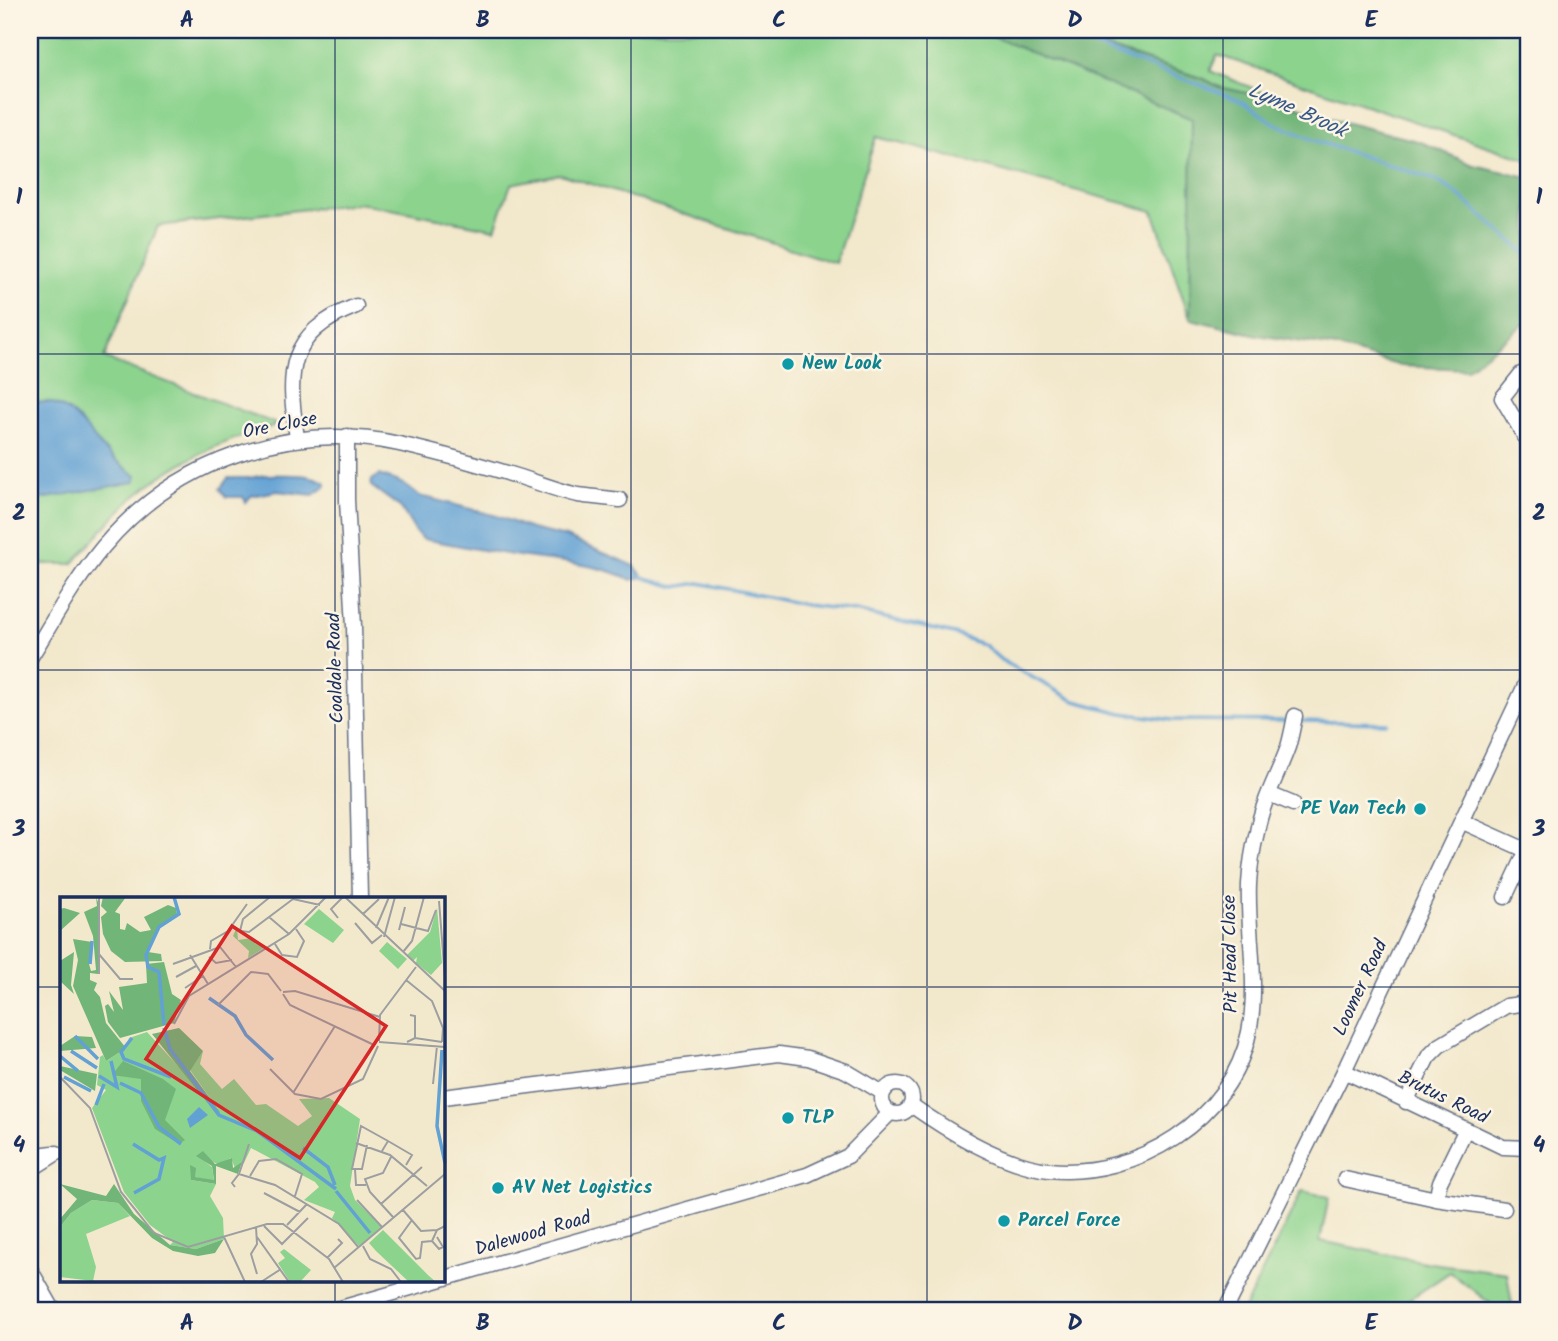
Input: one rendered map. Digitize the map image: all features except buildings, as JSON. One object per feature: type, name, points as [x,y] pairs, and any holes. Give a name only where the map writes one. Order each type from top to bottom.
[{"type":"street","points":[[297,438],[290,386],[296,357],[312,331],[334,315],[356,306]]},
{"type":"street","points":[[1521,374],[1502,398],[1528,442]]},
{"type":"street","name":"Ore Close","points":[[30,658],[102,549],[126,522],[159,494],[193,472],[233,455],[297,438],[347,436],[400,444],[576,494],[620,500]]},
{"type":"street","name":"Coaldale Road","points":[[347,436],[360,897]]},
{"type":"street","name":"Loomer Road","points":[[1225,1311],[1344,1071],[1528,679]]},
{"type":"street","name":"Pit Head Close","points":[[911,1105],[1001,1157],[1048,1170],[1078,1170],[1130,1160],[1164,1144],[1213,1106],[1241,1060],[1250,1032],[1254,996],[1249,884],[1257,832],[1289,746],[1295,716]]},
{"type":"street","points":[[1269,794],[1293,804]]},
{"type":"street","points":[[1461,821],[1528,850],[1505,897]]},
{"type":"street","points":[[1406,1102],[1428,1057],[1439,1046],[1506,1006],[1528,1003]]},
{"type":"street","points":[[444,1097],[779,1054],[808,1058],[846,1071],[883,1093]]},
{"type":"street","name":"Brutus Road","points":[[1344,1071],[1503,1147],[1528,1148]]},
{"type":"street","points":[[890,1113],[884,1107],[883,1093],[891,1085],[905,1086],[912,1097],[911,1105]]},
{"type":"street","name":"Dalewood Road","points":[[444,1278],[807,1175],[848,1156],[890,1113],[904,1113],[911,1105]]},
{"type":"street","points":[[1436,1199],[1440,1182],[1465,1131]]},
{"type":"street","points":[[30,1156],[59,1152]]},
{"type":"street","points":[[30,1170],[59,1152]]},
{"type":"street","points":[[1345,1180],[1436,1199],[1504,1209]]},
{"type":"street","points":[[30,1269],[54,1311]]},
{"type":"street","name":"Dalewood Road","points":[[330,1311],[432,1282]]},
{"type":"green space","points":[[30,30],[977,30],[1192,118],[1190,319],[1153,211],[876,137],[835,263],[560,174],[511,184],[495,229],[360,203],[158,226],[104,358],[279,425],[221,444],[167,472],[135,496],[72,564],[30,564]]},
{"type":"green space","points":[[977,30],[1052,30],[1204,79],[1219,87],[1287,102],[1340,121],[1421,142],[1473,165],[1528,177],[1528,321],[1467,369],[1401,366],[1336,347],[1257,335],[1190,319],[1192,119]]},
{"type":"green space","points":[[1052,30],[1528,30],[1528,160],[1217,55],[1210,71],[1287,102],[1219,87],[1204,79]]},
{"type":"green space","points":[[1302,1191],[1329,1197],[1320,1241],[1430,1263],[1507,1273],[1513,1311],[1490,1311],[1493,1306],[1450,1272],[1392,1311],[1243,1311]]},
{"type":"water","points":[[49,402],[74,415],[106,451],[136,476],[135,482],[30,501],[30,403]]},
{"type":"water","points":[[379,475],[400,483],[421,496],[566,537],[635,566],[643,577],[632,580],[593,567],[422,539],[401,508],[371,486],[372,480]]},
{"type":"water","points":[[304,476],[319,479],[326,483],[326,486],[313,495],[277,491],[251,496],[246,502],[243,497],[226,497],[220,489],[228,478]]},
{"type":"waterway","name":"Lyme Brook","points":[[1034,30],[1079,41],[1209,88],[1241,101],[1274,123],[1316,141],[1436,180],[1457,194],[1528,256]]},
{"type":"waterway","points":[[639,576],[676,587],[699,583],[806,605],[855,611],[954,634],[984,645],[1001,660],[1075,701],[1122,713],[1172,720],[1290,721]]},
{"type":"waterway","points":[[1298,721],[1387,723]]},
{"type":"place","name":"New Look","points":[[788,364]]},
{"type":"place","name":"PE Van Tech","points":[[1420,809]]},
{"type":"place","name":"TLP","points":[[788,1118]]},
{"type":"place","name":"AV Net Logistics","points":[[498,1188]]},
{"type":"place","name":"Parcel Force","points":[[1004,1221]]}]
